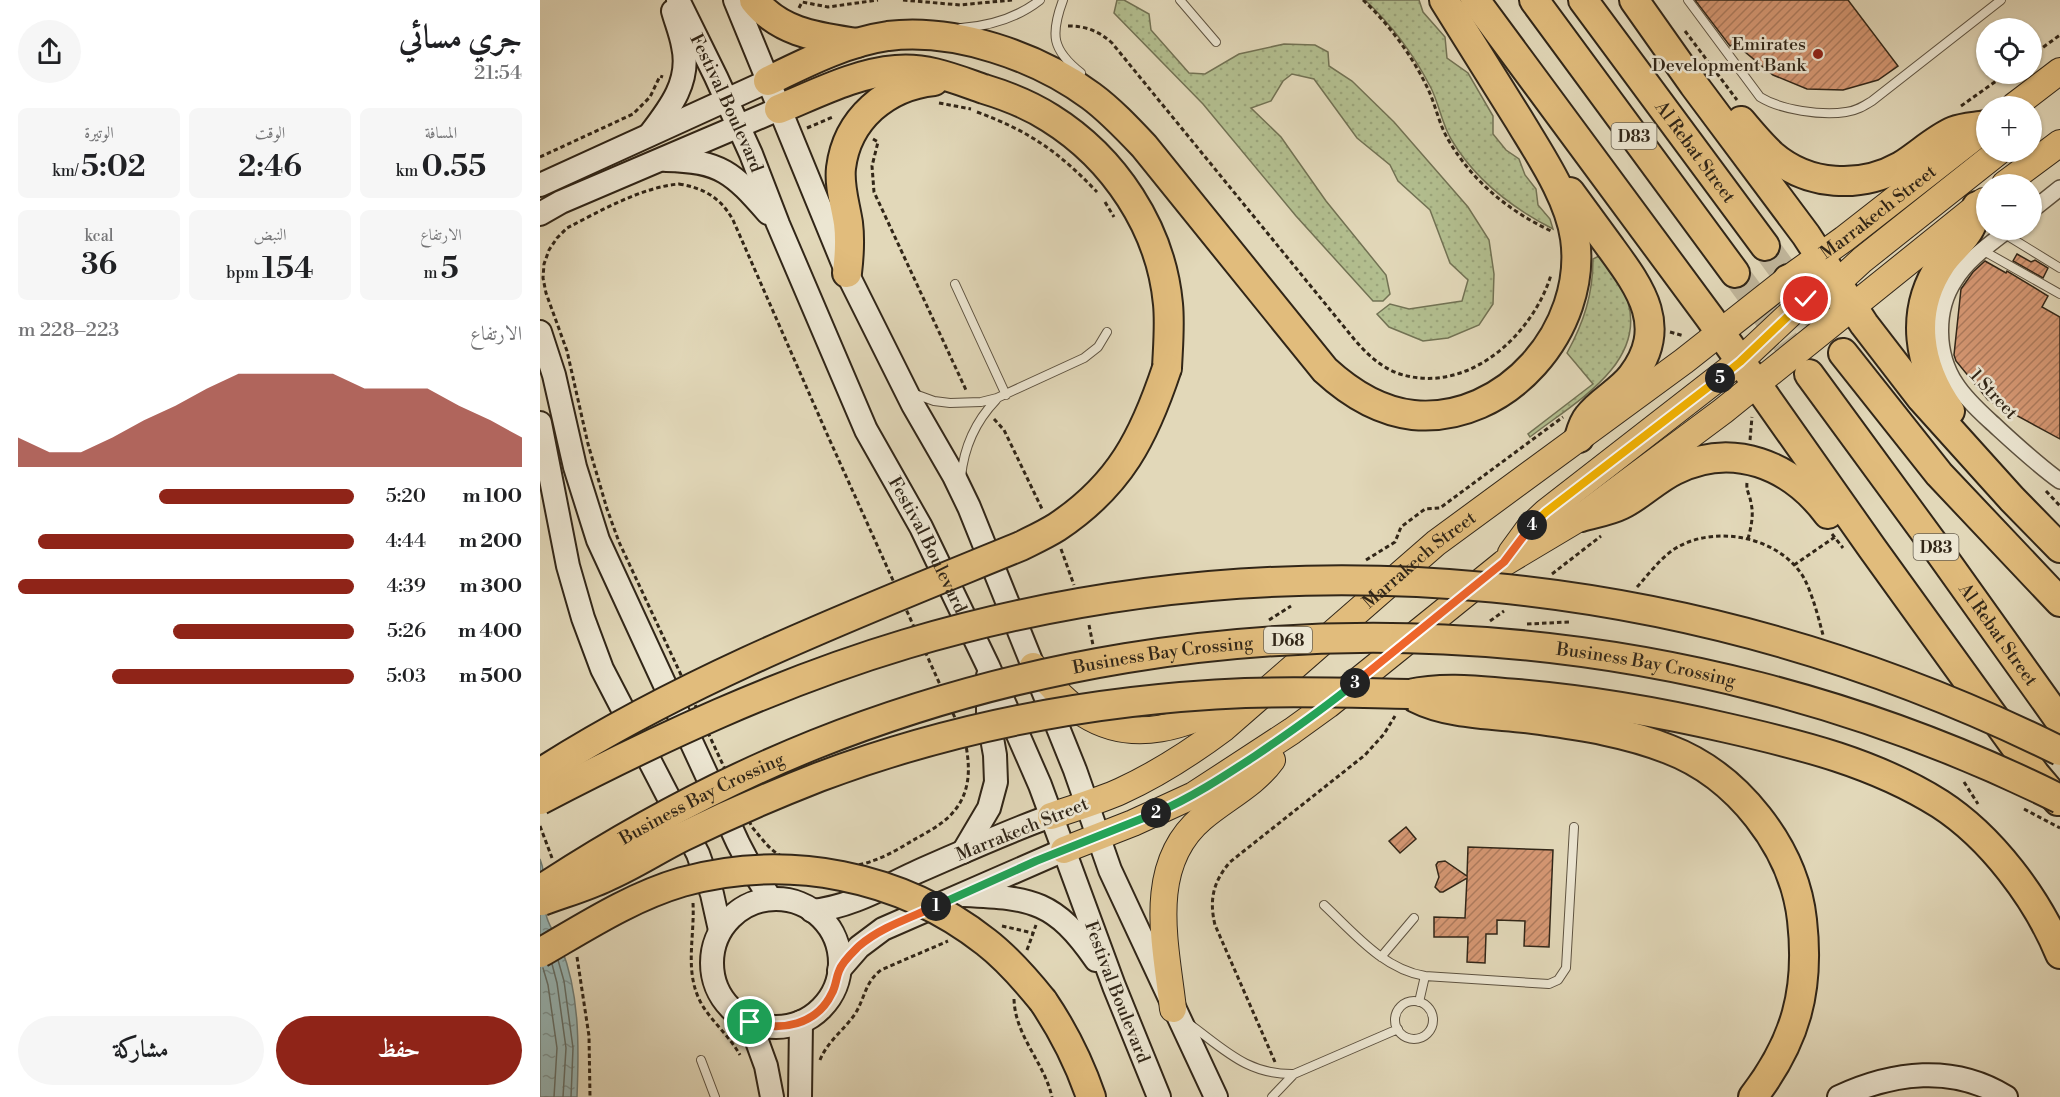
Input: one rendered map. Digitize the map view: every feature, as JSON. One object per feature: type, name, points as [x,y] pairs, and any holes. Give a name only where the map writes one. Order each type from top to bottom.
[{"type":"highway","points":[[754,0],[772,18],[788,28],[809,36],[859,43]]},
{"type":"highway","points":[[1444,0],[1537,150],[1633,279],[1640,291],[1648,316],[1647,343],[1638,368],[1630,379],[1574,425]]},
{"type":"highway","points":[[1475,0],[1721,333],[1872,548],[2035,774],[2060,804]]},
{"type":"highway","name":"D83","points":[[1534,0],[1735,273]]},
{"type":"highway","name":"Al Rebat Street","points":[[1583,0],[1765,246]]},
{"type":"highway","points":[[1635,0],[1694,85],[1818,278],[1853,306],[1921,398],[2012,499],[2060,548]]},
{"type":"highway","points":[[768,81],[818,58],[859,43],[888,36],[911,35],[974,43],[1025,59],[1063,77],[1111,106],[1325,370],[1343,387],[1365,401],[1388,410],[1413,415],[1437,415],[1468,408],[1496,394],[1521,376],[1543,355],[1568,311],[1577,262],[1575,238],[1569,213],[1537,150]]},
{"type":"highway","points":[[540,773],[633,720],[714,678],[796,640],[1021,546],[1056,528],[1088,504],[1115,475],[1138,442],[1154,406],[1167,368],[1169,335],[1168,303],[1162,271],[1148,230],[1121,183],[1077,137],[1022,102],[938,73],[918,69],[897,69],[855,79],[779,109]]},
{"type":"highway","points":[[847,273],[848,223],[842,192],[841,169],[846,147],[855,127],[868,110],[900,88],[930,81],[963,82]]},
{"type":"highway","points":[[1694,85],[1734,114],[1761,144],[1785,165],[1831,181],[1861,180],[1889,172],[1954,131],[1976,128]]},
{"type":"highway","points":[[1976,216],[1970,230],[1950,252],[1931,281],[1922,315],[1922,349],[1928,373],[1939,396],[2012,499]]},
{"type":"highway","name":"D83","points":[[1843,353],[1939,474],[2060,602]]},
{"type":"highway","name":"Al Rebat Street","points":[[1809,374],[2060,721]]},
{"type":"highway","points":[[1591,526],[1673,471],[1718,458],[1749,460],[1792,477],[1815,496],[1843,530],[1872,548]]},
{"type":"highway","points":[[540,800],[639,750],[725,711],[814,675],[904,645],[997,620],[1091,601],[1186,588],[1281,582],[1377,580],[1473,585],[1569,596],[1663,612],[1756,634],[1848,662],[1938,696],[2060,751]]},
{"type":"highway","name":"Business Bay Crossing","points":[[540,890],[592,856],[661,816],[735,780],[816,744],[905,713],[995,687],[1087,666],[1180,650],[1273,641],[1368,637],[1462,639],[1556,647],[1648,661],[1831,706],[1920,737],[2007,773],[2060,800]]},
{"type":"highway","points":[[1403,703],[1433,689],[1448,689],[1542,696],[1620,706],[1664,713],[1785,741],[1863,766],[1902,783],[1941,805],[1976,833],[2006,865],[2032,900],[2060,954]]},
{"type":"highway","points":[[540,902],[608,876],[681,837],[820,777],[964,732],[1038,717],[1113,705],[1189,697],[1300,692],[1436,707],[1583,727],[1670,749],[1708,770],[1741,797],[1768,830],[1788,867],[1801,908],[1806,951],[1802,993],[1791,1034],[1772,1072],[1753,1097]]},
{"type":"highway","points":[[540,953],[642,897],[680,883],[720,874],[760,869],[801,870],[841,875],[880,885],[918,900],[945,915],[987,943],[1017,970],[1064,1031],[1080,1064],[1091,1097]]},
{"type":"main road","points":[[647,137],[675,100],[682,83],[685,66],[684,48],[670,0]]},
{"type":"main road","name":"Festival Boulevard","points":[[678,0],[727,100],[870,438],[921,527],[988,666],[1040,785],[1114,986],[1160,1097]]},
{"type":"main road","points":[[735,0],[847,273],[905,390],[961,491],[1033,666],[1110,870],[1216,1097]]},
{"type":"main road","points":[[2034,96],[2060,70]]},
{"type":"main road","points":[[540,185],[768,81]]},
{"type":"main road","points":[[540,214],[561,202],[779,109]]},
{"type":"main road","name":"Marrakech Street","points":[[812,911],[853,902],[963,852],[1120,791],[1174,763],[1224,728],[1574,425],[1721,333],[1818,278],[1976,136]]},
{"type":"main road","points":[[2018,174],[2060,143]]},
{"type":"main road","points":[[659,160],[690,161],[710,165],[727,173],[743,184],[778,224]]},
{"type":"main road","points":[[1504,562],[1530,527],[1546,512],[1748,373],[1766,354],[1818,278],[1862,260],[1985,162]]},
{"type":"main road","name":"Marrakech Street","points":[[839,969],[859,947],[877,933],[1194,795],[1292,731],[1328,705],[1504,562],[1591,526],[1717,416],[1748,373],[1853,306],[1976,207]]},
{"type":"main road","points":[[540,332],[554,375],[575,467],[598,540],[738,843],[770,898]]},
{"type":"main road","points":[[540,423],[568,566],[583,618],[603,669],[698,854],[712,894],[720,930]]},
{"type":"main road","points":[[963,852],[989,808],[996,782],[995,755],[988,716],[988,666]]},
{"type":"main road","points":[[1033,666],[1067,701],[1084,714],[1119,728],[1138,730],[1158,730],[1177,726],[1273,685]]},
{"type":"main road","points":[[1174,1011],[1163,904],[1165,883],[1172,861],[1184,840],[1199,821],[1267,766],[1292,731]]},
{"type":"main road","points":[[960,895],[1016,898],[1050,911],[1076,932],[1114,986]]},
{"type":"main road","points":[[770,898],[792,901],[812,911],[830,931],[838,956],[839,969],[831,995],[813,1016],[801,1022],[777,1027],[750,1022],[724,998],[715,976],[714,953],[720,930],[736,911],[758,900],[770,898]]},
{"type":"main road","points":[[750,1022],[766,1066],[772,1097]]},
{"type":"main road","points":[[800,1097],[801,1022]]},
{"type":"main road","points":[[1839,1097],[1864,1085],[1892,1077],[1920,1074],[1976,1083],[2006,1097]]},
{"type":"street","points":[[2042,202],[2060,188]]},
{"type":"street","name":"1 Street","points":[[1995,240],[1959,273],[1945,299],[1940,341],[1945,363],[1956,384],[1970,402],[2009,439],[2060,481]]},
{"type":"lane","points":[[911,35],[946,28],[992,24],[1024,11],[1040,0]]},
{"type":"lane","points":[[1063,0],[1056,26],[1057,48],[1063,58],[1086,77]]},
{"type":"lane","points":[[1180,0],[1216,42]]},
{"type":"lane","points":[[1688,0],[1760,97],[1774,105],[1789,109],[1835,113],[1854,110],[1872,101],[2001,0]]},
{"type":"lane","points":[[2019,240],[2060,268]]},
{"type":"lane","points":[[1982,250],[2060,294]]},
{"type":"lane","points":[[955,284],[1006,394]]},
{"type":"lane","points":[[905,390],[934,401],[950,403],[973,403],[997,398],[1084,357],[1098,347],[1107,332]]},
{"type":"lane","points":[[961,491],[962,463],[970,435],[985,411],[997,398]]},
{"type":"lane","points":[[1324,904],[1381,957],[1407,971],[1425,976],[1544,984],[1554,982],[1566,968],[1574,827]]},
{"type":"lane","points":[[1381,957],[1414,918]]},
{"type":"lane","points":[[1419,1002],[1425,976]]},
{"type":"lane","points":[[1407,1002],[1419,1002],[1432,1014],[1433,1020],[1429,1032],[1419,1038],[1401,1034],[1395,1017],[1401,1006],[1407,1002]]},
{"type":"lane","points":[[1174,1011],[1248,1066],[1281,1075],[1294,1074],[1398,1029]]},
{"type":"lane","points":[[701,1060],[715,1097]]},
{"type":"lane","points":[[1272,1097],[1294,1074]]},
{"type":"path","points":[[799,8],[801,2],[828,7],[878,0]]},
{"type":"path","points":[[903,0],[960,5],[1012,0]]},
{"type":"path","points":[[1363,0],[1401,43],[1428,89],[1448,139],[1469,170],[1495,197],[1525,219],[1558,235]]},
{"type":"path","points":[[1056,26],[1089,28],[1102,34],[1112,43],[1354,339],[1372,359],[1396,373],[1423,379],[1450,376],[1476,366],[1491,357],[1518,333],[1535,312],[1547,288],[1552,271]]},
{"type":"path","points":[[2042,48],[2060,35]]},
{"type":"path","points":[[932,103],[971,109],[1028,134],[1072,166],[1099,193]]},
{"type":"path","points":[[679,184],[707,191],[719,200],[734,220],[827,434],[965,740],[968,764],[967,787],[950,817],[935,828],[889,853],[871,862],[852,866],[831,866],[785,858],[769,847],[752,827],[619,542],[597,477],[581,410],[567,351],[543,278],[544,264],[549,250],[567,228],[656,188],[679,184]]},
{"type":"path","points":[[1104,201],[1119,225]]},
{"type":"path","points":[[1365,560],[1395,542],[1401,527],[1425,509],[1440,508],[1574,425]]},
{"type":"path","points":[[1747,480],[1746,490],[1753,512],[1748,539]]},
{"type":"path","points":[[1548,577],[1591,526]]},
{"type":"path","points":[[1794,565],[1835,537]]},
{"type":"path","points":[[1265,622],[1295,604]]},
{"type":"path","points":[[1484,626],[1511,605]]},
{"type":"path","points":[[1281,1075],[1215,925],[1211,909],[1213,889],[1219,874],[1230,862],[1365,755],[1384,734],[1403,703]]},
{"type":"path","points":[[999,926],[1032,933]]},
{"type":"path","points":[[819,1068],[822,1055],[854,1014],[874,975],[951,940]]},
{"type":"green space","points":[[1117,0],[1124,0],[1149,14],[1151,30],[1189,73],[1205,74],[1239,54],[1284,44],[1315,45],[1328,52],[1329,66],[1352,81],[1394,122],[1468,207],[1489,240],[1494,274],[1493,304],[1479,325],[1448,338],[1423,341],[1389,327],[1377,314],[1390,304],[1409,309],[1462,301],[1468,280],[1450,263],[1430,210],[1398,181],[1390,165],[1357,138],[1314,79],[1292,74],[1283,81],[1271,101],[1251,108],[1281,137],[1326,201],[1386,275],[1390,294],[1383,301],[1373,301],[1296,216],[1203,104],[1114,13]]},
{"type":"green space","points":[[1365,0],[1419,0],[1423,12],[1445,37],[1447,58],[1468,73],[1493,116],[1493,134],[1506,150],[1519,159],[1525,175],[1536,189],[1538,205],[1550,219],[1553,229],[1509,202],[1471,167],[1448,133],[1434,94],[1417,64],[1394,31]]},
{"type":"green space","points":[[1599,256],[1619,284],[1628,302],[1631,325],[1626,345],[1616,364],[1602,381],[1530,437],[1528,434],[1593,384],[1567,353],[1586,308],[1593,259]]},
{"type":"water","points":[[540,859],[545,911],[567,965],[575,1002],[578,1040],[577,1097],[540,1097]]},
{"type":"building","name":"Emirates Development Bank","points":[[1695,0],[1848,0],[1898,66],[1878,80],[1843,90],[1807,89],[1773,75],[1734,43],[1730,46]]},
{"type":"building","points":[[2017,254],[2031,262],[2035,260],[2048,268],[2043,278],[2013,261]]},
{"type":"building","points":[[1985,261],[2006,273],[2007,271],[2048,296],[2042,307],[2060,317],[2060,439],[1988,400],[1956,361],[1954,355],[1961,289],[1973,272]]},
{"type":"building","points":[[1406,827],[1416,839],[1400,853],[1389,841]]},
{"type":"building","points":[[1468,847],[1553,850],[1549,947],[1524,946],[1525,921],[1497,920],[1497,934],[1486,934],[1485,963],[1467,962],[1468,937],[1434,937],[1434,917],[1465,918],[1467,878],[1440,892],[1435,887],[1439,877],[1436,865],[1438,862],[1445,861],[1467,876]]},
{"type":"tunnel","points":[[1765,246],[1843,353]]},
{"type":"tunnel","points":[[1735,273],[1809,374]]},
{"type":"place","name":"Emirates Development Bank","points":[[1818,54]]},
{"type":"route","points":[[750,1022],[763,1026],[791,1026],[813,1016],[831,995],[837,983],[839,969],[859,947],[884,929],[1036,861],[1164,810],[1222,778],[1292,731],[1328,705],[1504,562],[1530,527],[1546,512],[1740,362],[1806,299]]}]
